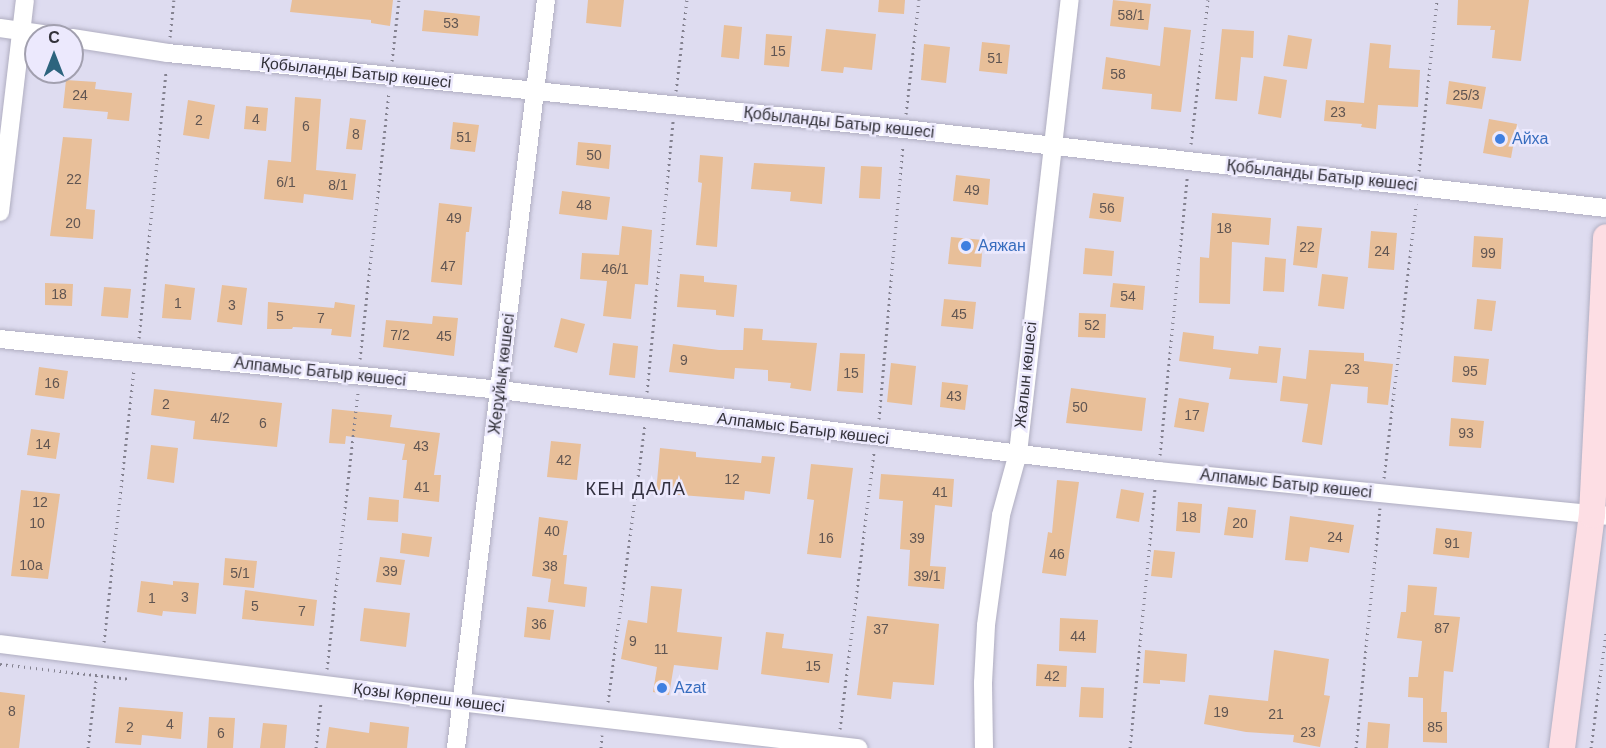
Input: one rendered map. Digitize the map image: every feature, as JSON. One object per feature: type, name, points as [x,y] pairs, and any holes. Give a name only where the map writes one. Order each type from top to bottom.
[{"type":"main road","points":[[1562,748],[1599,516],[1606,237]]},
{"type":"street","points":[[0,212],[25,0]]},
{"type":"street","name":"Жерұйық көшесі","points":[[456,748],[546,0]]},
{"type":"street","name":"Жалын көшесі","points":[[984,748],[983,683],[986,625],[1001,515],[1018,453],[1051,147],[1070,0]]},
{"type":"street","points":[[0,28],[24,31]]},
{"type":"street","name":"Қобыланды Батыр көшесі","points":[[84,40],[168,52],[904,129],[1606,208]]},
{"type":"street","name":"Алпамыс Батыр көшесі","points":[[0,339],[500,390],[1159,471],[1599,516]]},
{"type":"street","name":"Қозы Көрпеш көшесі","points":[[0,644],[460,702],[858,748]]},
{"type":"path","points":[[88,748],[95,675],[103,657],[138,353],[174,0]]},
{"type":"path","points":[[601,748],[645,409],[674,105],[687,0]]},
{"type":"path","points":[[904,129],[919,0]]},
{"type":"path","points":[[1189,162],[1208,0]]},
{"type":"path","points":[[1356,748],[1437,0]]},
{"type":"path","points":[[1591,748],[1606,632]]},
{"type":"building","points":[[292,0],[393,0],[390,26],[371,23],[371,20],[290,12]]},
{"type":"building","points":[[588,0],[624,0],[621,27],[586,23]]},
{"type":"building","points":[[879,0],[905,0],[904,14],[878,12]]},
{"type":"building","points":[[1113,0],[1151,4],[1148,30],[1110,26]]},
{"type":"building","points":[[1458,0],[1529,0],[1521,61],[1492,58],[1495,30],[1490,30],[1491,26],[1457,25]]},
{"type":"building","points":[[424,10],[480,16],[478,36],[422,31]]},
{"type":"building","points":[[724,25],[742,27],[739,59],[721,57]]},
{"type":"building","points":[[1164,27],[1191,30],[1181,112],[1151,109],[1152,94],[1102,89],[1106,57],[1160,66]]},
{"type":"building","points":[[826,29],[876,34],[872,70],[844,67],[843,73],[821,71]]},
{"type":"building","points":[[1222,29],[1254,31],[1253,58],[1241,57],[1237,101],[1215,99]]},
{"type":"building","points":[[766,34],[792,36],[789,67],[764,65]]},
{"type":"building","points":[[1288,35],[1312,39],[1307,69],[1283,66]]},
{"type":"building","points":[[982,42],[1010,45],[1007,74],[979,71]]},
{"type":"building","points":[[1370,43],[1391,45],[1389,68],[1420,70],[1418,107],[1378,105],[1376,129],[1361,127],[1362,124],[1324,121],[1326,100],[1364,103]]},
{"type":"building","points":[[924,44],[950,47],[946,83],[921,80]]},
{"type":"building","points":[[1264,76],[1287,80],[1281,118],[1258,114]]},
{"type":"building","points":[[1449,81],[1486,87],[1482,109],[1446,104]]},
{"type":"building","points":[[96,82],[95,89],[132,93],[129,121],[107,119],[108,112],[63,108],[66,84]]},
{"type":"building","points":[[295,97],[321,99],[316,170],[356,174],[353,200],[304,194],[303,203],[264,199],[268,160],[291,162]]},
{"type":"building","points":[[188,100],[215,105],[209,139],[183,135]]},
{"type":"building","points":[[246,106],[268,108],[266,131],[244,129]]},
{"type":"building","points":[[350,118],[366,120],[362,150],[346,149]]},
{"type":"building","name":"Айха","points":[[1489,119],[1517,124],[1511,158],[1483,153]]},
{"type":"building","points":[[453,122],[479,125],[475,152],[450,149]]},
{"type":"building","points":[[63,137],[92,139],[86,209],[95,210],[93,239],[50,236]]},
{"type":"building","points":[[578,142],[611,145],[609,169],[576,165]]},
{"type":"building","points":[[700,155],[723,157],[717,247],[696,245],[702,183],[698,182]]},
{"type":"building","points":[[754,163],[825,167],[822,204],[790,201],[791,192],[751,189]]},
{"type":"building","points":[[861,166],[882,167],[880,199],[859,198]]},
{"type":"building","points":[[956,175],[990,179],[988,205],[953,201]]},
{"type":"building","points":[[562,191],[610,197],[607,220],[559,214]]},
{"type":"building","points":[[1093,193],[1124,197],[1121,222],[1089,218]]},
{"type":"building","points":[[439,203],[472,207],[469,232],[466,232],[462,285],[431,282]]},
{"type":"building","points":[[1212,213],[1271,218],[1269,245],[1232,242],[1230,304],[1199,303],[1200,257],[1209,258]]},
{"type":"building","points":[[622,226],[652,230],[648,285],[635,284],[631,319],[603,316],[607,281],[580,279],[582,253],[619,255]]},
{"type":"building","points":[[1297,226],[1322,228],[1317,268],[1293,265]]},
{"type":"building","points":[[1371,231],[1397,233],[1394,270],[1368,268]]},
{"type":"building","points":[[1474,236],[1503,238],[1501,269],[1472,267]]},
{"type":"building","points":[[951,237],[983,240],[981,267],[948,264]]},
{"type":"building","points":[[1085,248],[1114,251],[1112,276],[1083,274]]},
{"type":"building","points":[[1265,257],[1286,259],[1284,292],[1263,291]]},
{"type":"building","points":[[680,274],[704,276],[704,282],[737,285],[734,317],[716,315],[716,310],[677,307]]},
{"type":"building","points":[[1322,274],[1348,277],[1344,309],[1318,306]]},
{"type":"building","points":[[45,283],[73,284],[72,306],[45,305]]},
{"type":"building","points":[[1113,283],[1145,286],[1143,310],[1110,307]]},
{"type":"building","points":[[165,284],[195,288],[191,320],[162,318]]},
{"type":"building","points":[[222,285],[247,288],[242,325],[217,322]]},
{"type":"building","points":[[104,287],[131,289],[128,318],[101,316]]},
{"type":"building","points":[[944,299],[976,302],[973,329],[941,326]]},
{"type":"building","points":[[1477,299],[1496,301],[1492,331],[1474,329]]},
{"type":"building","points":[[268,302],[334,308],[335,302],[355,305],[351,337],[331,335],[332,329],[293,327],[292,329],[267,329]]},
{"type":"building","points":[[1079,313],[1106,314],[1105,338],[1078,337]]},
{"type":"building","points":[[433,316],[458,318],[454,356],[383,347],[386,320],[432,324]]},
{"type":"building","points":[[561,318],[585,324],[577,353],[554,347]]},
{"type":"building","points":[[744,328],[763,329],[762,340],[817,343],[811,391],[790,388],[791,383],[768,381],[768,370],[735,368],[734,379],[669,372],[673,344],[719,350],[743,350]]},
{"type":"building","points":[[1183,332],[1214,336],[1213,349],[1258,354],[1259,346],[1281,348],[1277,383],[1229,379],[1231,368],[1179,361]]},
{"type":"building","points":[[613,343],[638,346],[635,378],[609,375]]},
{"type":"building","points":[[1309,350],[1364,353],[1364,361],[1393,364],[1388,405],[1367,403],[1368,387],[1331,384],[1322,445],[1302,442],[1308,404],[1280,401],[1283,376],[1306,379]]},
{"type":"building","points":[[840,353],[865,354],[863,393],[837,391]]},
{"type":"building","points":[[1454,356],[1489,359],[1486,385],[1452,382]]},
{"type":"building","points":[[891,363],[916,366],[912,405],[887,402]]},
{"type":"building","points":[[39,367],[68,371],[64,399],[35,395]]},
{"type":"building","points":[[942,382],[968,385],[965,410],[940,407]]},
{"type":"building","points":[[1071,388],[1146,398],[1142,431],[1066,423]]},
{"type":"building","points":[[154,389],[282,403],[277,447],[193,439],[195,421],[151,415]]},
{"type":"building","points":[[1179,398],[1209,403],[1204,432],[1174,427]]},
{"type":"building","points":[[332,409],[392,415],[390,427],[440,433],[434,475],[441,475],[439,502],[403,498],[407,460],[402,460],[405,444],[346,436],[345,444],[329,443]]},
{"type":"building","points":[[1451,418],[1484,421],[1481,448],[1449,446]]},
{"type":"building","points":[[31,429],[60,433],[56,459],[27,455]]},
{"type":"building","points":[[551,441],[581,444],[577,480],[547,477]]},
{"type":"building","points":[[151,445],[178,448],[174,483],[147,479]]},
{"type":"building","points":[[660,448],[696,452],[696,457],[761,463],[762,456],[775,457],[770,494],[745,491],[744,500],[656,493]]},
{"type":"building","points":[[811,464],[853,468],[841,558],[807,554],[814,500],[807,499]]},
{"type":"building","points":[[881,474],[954,479],[952,507],[935,505],[930,566],[946,567],[944,589],[908,586],[910,550],[900,549],[903,501],[879,499]]},
{"type":"building","points":[[1057,480],[1079,482],[1066,576],[1042,573],[1048,532],[1052,533]]},
{"type":"building","points":[[1121,489],[1144,493],[1139,522],[1116,518]]},
{"type":"building","points":[[21,490],[60,494],[48,579],[11,576]]},
{"type":"building","points":[[369,497],[399,500],[398,522],[367,520]]},
{"type":"building","points":[[1178,502],[1202,504],[1200,533],[1176,531]]},
{"type":"building","points":[[1228,507],[1256,510],[1253,538],[1224,535]]},
{"type":"building","points":[[1290,516],[1354,525],[1349,553],[1310,547],[1308,562],[1285,560]]},
{"type":"building","points":[[539,517],[568,521],[563,555],[567,555],[564,584],[587,587],[585,607],[548,602],[551,579],[532,576]]},
{"type":"building","points":[[1436,528],[1472,532],[1469,558],[1433,554]]},
{"type":"building","points":[[402,533],[432,537],[429,557],[400,553]]},
{"type":"building","points":[[1154,550],[1175,552],[1172,578],[1151,576]]},
{"type":"building","points":[[380,557],[405,560],[401,585],[376,582]]},
{"type":"building","points":[[225,558],[257,561],[254,588],[223,585]]},
{"type":"building","points":[[141,581],[173,585],[173,581],[199,583],[196,614],[163,611],[162,616],[137,612]]},
{"type":"building","points":[[1408,585],[1437,587],[1434,615],[1460,617],[1453,672],[1444,671],[1441,712],[1447,712],[1447,743],[1423,742],[1423,698],[1408,697],[1409,677],[1418,677],[1422,641],[1397,638],[1401,612],[1406,612]]},
{"type":"building","points":[[651,586],[682,589],[677,632],[722,637],[718,670],[674,665],[669,695],[653,692],[657,667],[621,659],[628,620],[647,623]]},
{"type":"building","points":[[245,590],[317,600],[314,626],[242,619]]},
{"type":"building","points":[[527,607],[554,610],[550,640],[524,637]]},
{"type":"building","points":[[364,608],[410,613],[406,647],[360,641]]},
{"type":"building","points":[[867,616],[939,624],[934,685],[893,682],[891,699],[857,695]]},
{"type":"building","points":[[1060,618],[1098,620],[1096,653],[1059,651]]},
{"type":"building","points":[[766,632],[784,634],[782,648],[833,654],[829,683],[761,674]]},
{"type":"building","points":[[1145,650],[1187,654],[1185,682],[1160,680],[1160,684],[1143,683]]},
{"type":"building","points":[[1274,650],[1329,659],[1324,695],[1330,696],[1320,747],[1293,742],[1294,735],[1246,732],[1204,724],[1209,695],[1268,701]]},
{"type":"building","points":[[1037,664],[1067,666],[1066,687],[1036,686]]},
{"type":"building","points":[[1081,687],[1104,688],[1103,718],[1079,717]]},
{"type":"building","points":[[0,692],[25,695],[19,748],[0,748]]},
{"type":"building","points":[[119,707],[183,712],[181,739],[142,735],[141,745],[115,743]]},
{"type":"building","points":[[209,717],[235,718],[233,748],[207,748]]},
{"type":"building","points":[[370,722],[409,727],[407,748],[326,748],[329,727],[369,733]]},
{"type":"building","points":[[1368,722],[1390,724],[1388,748],[1366,748]]},
{"type":"building","points":[[263,723],[287,725],[285,748],[260,748]]},
{"type":"place","name":"Айха","points":[[1500,139]]},
{"type":"place","name":"Аяжан","points":[[966,246]]},
{"type":"place","name":"Azat","points":[[662,688]]},
{"type":"district","name":"КЕН ДАЛА","points":[[636,489]]}]
